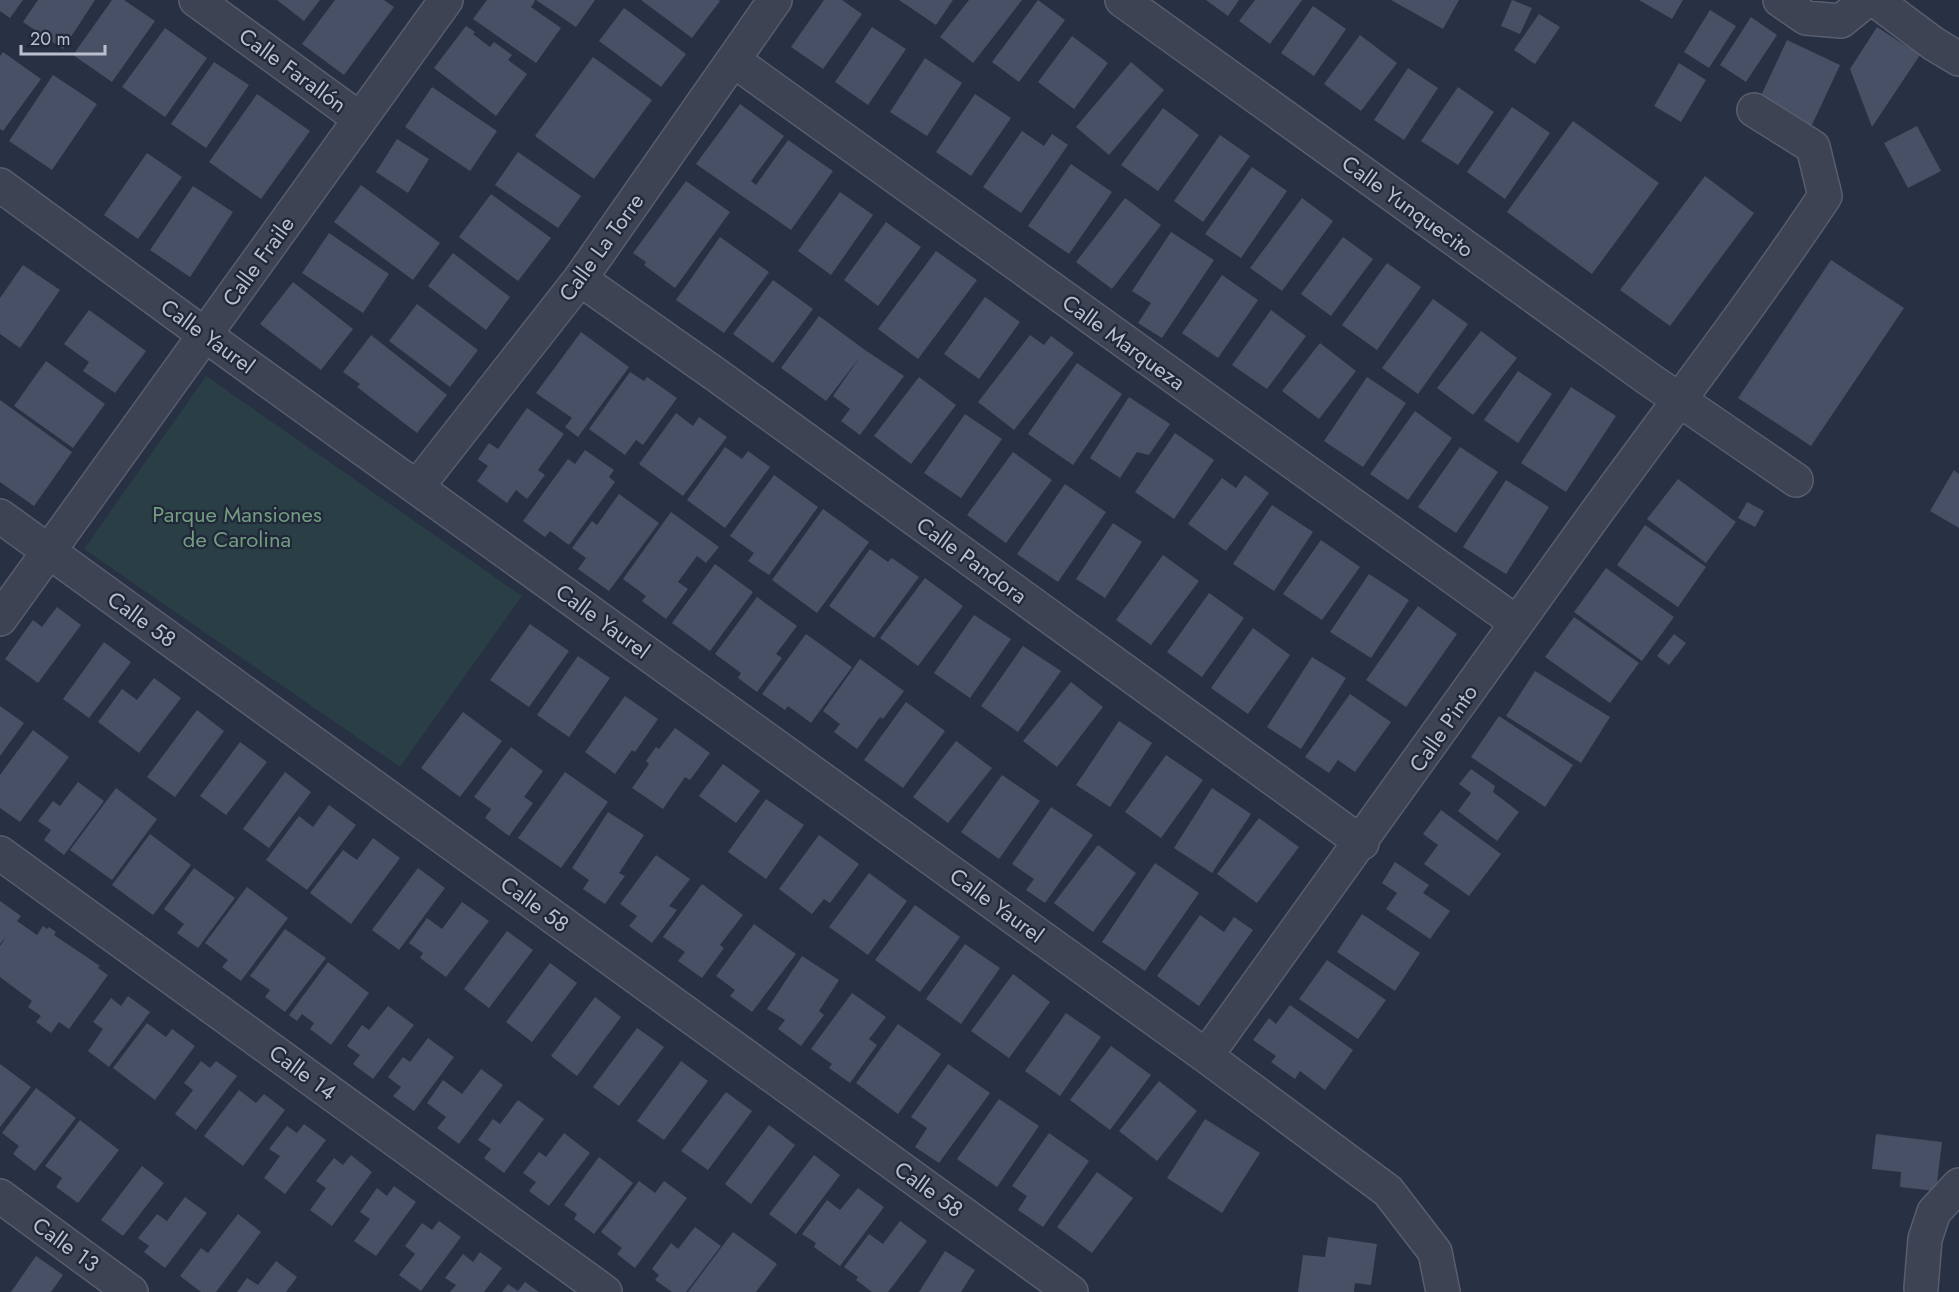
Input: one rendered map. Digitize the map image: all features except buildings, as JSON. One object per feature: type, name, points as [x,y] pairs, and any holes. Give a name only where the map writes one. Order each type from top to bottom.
[{"type":"street","name":"Calle Farallón","points":[[196,0],[360,119]]},
{"type":"street","name":"Calle Fraile","points":[[0,619],[446,0]]},
{"type":"street","name":"Calle La Torre","points":[[417,487],[580,279],[776,0]]},
{"type":"street","name":"Calle Yunquecito","points":[[1122,0],[1687,404]]},
{"type":"street","points":[[1780,0],[1806,18],[1841,21],[1867,0]]},
{"type":"street","points":[[1875,0],[1934,44],[1959,59]]},
{"type":"street","name":"Calle Marqueza","points":[[733,60],[1517,623]]},
{"type":"street","name":"Calle Pinto","points":[[1206,1056],[1362,843],[1517,623],[1687,404],[1698,377],[1825,196],[1813,147],[1754,110]]},
{"type":"street","name":"Calle Yaurel","points":[[0,184],[1206,1056],[1388,1191],[1435,1252],[1443,1292]]},
{"type":"street","name":"Calle Pandora","points":[[580,279],[715,374],[1362,843]]},
{"type":"street","points":[[1687,404],[1796,480]]},
{"type":"street","name":"Calle 58","points":[[0,516],[1071,1292]]},
{"type":"street","name":"Calle 14","points":[[0,853],[605,1292]]},
{"type":"street","points":[[1921,1288],[1925,1239],[1934,1212],[1959,1185]]},
{"type":"street","name":"Calle 13","points":[[0,1196],[117,1288]]},
{"type":"green space","name":"Parque Mansiones de Carolina","points":[[206,376],[522,596],[400,767],[84,549]]}]
